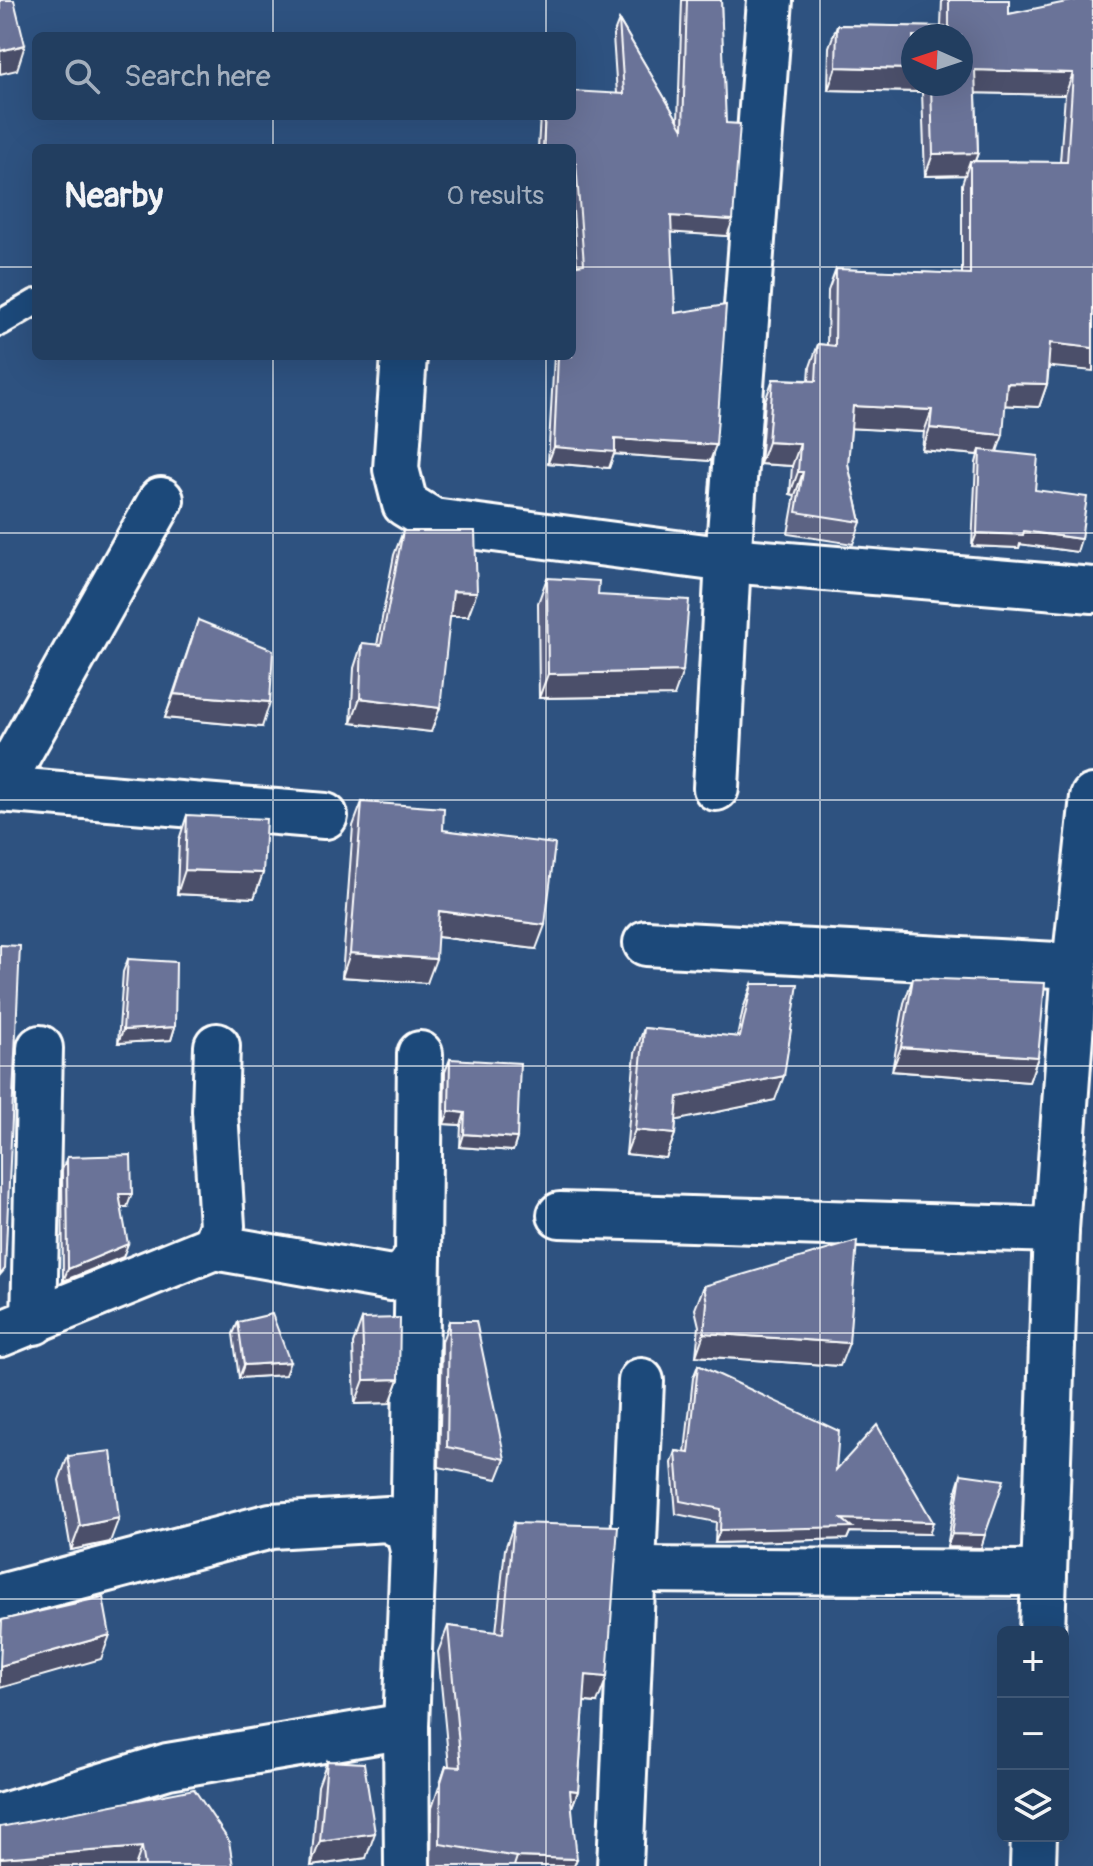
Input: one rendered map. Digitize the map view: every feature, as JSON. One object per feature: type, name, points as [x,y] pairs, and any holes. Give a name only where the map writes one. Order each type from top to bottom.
[{"type":"street","points":[[716,788],[728,560],[770,0]]},
{"type":"street","points":[[404,360],[396,469],[405,504],[433,521],[728,560],[1093,590]]},
{"type":"street","points":[[161,500],[0,788],[325,816]]},
{"type":"street","points":[[1042,1626],[1056,1230],[1075,966],[1093,797]]},
{"type":"street","points":[[646,943],[1075,966]]},
{"type":"street","points":[[214,1247],[222,1226],[215,1111],[217,1046]]},
{"type":"street","points":[[40,1048],[17,1328],[214,1247],[391,1278],[406,1273],[418,1256]]},
{"type":"street","points":[[407,1866],[406,1726],[413,1550],[420,1054]]},
{"type":"street","points":[[560,1215],[1056,1230]]},
{"type":"street","points":[[620,1866],[641,1381]]},
{"type":"street","points":[[0,1597],[271,1526],[388,1519],[408,1530],[413,1550]]},
{"type":"street","points":[[632,1570],[1044,1573]]},
{"type":"street","points":[[0,1817],[168,1766],[406,1726]]},
{"type":"street","points":[[1033,1866],[1034,1842]]},
{"type":"lane","points":[[0,323],[32,304]]},
{"type":"building","points":[[0,0],[14,0],[25,45],[0,51]]},
{"type":"building","points":[[687,0],[721,0],[726,123],[740,124],[733,220],[671,216],[675,313],[726,305],[716,445],[615,439],[615,452],[554,447],[558,360],[576,360],[576,265],[584,264],[576,144],[543,144],[545,120],[576,120],[576,91],[624,94],[619,20],[683,129]]},
{"type":"building","points":[[949,0],[1009,0],[1009,14],[1076,0],[1093,0],[1093,348],[1050,343],[1047,384],[1007,383],[1003,435],[930,428],[932,410],[853,406],[848,464],[861,522],[796,512],[803,472],[798,472],[800,444],[768,442],[773,379],[816,381],[818,344],[835,346],[836,269],[970,274],[970,161],[1067,162],[1073,73],[975,70],[978,153],[933,154],[931,96],[973,96],[973,24],[949,24]]},
{"type":"building","points":[[837,25],[901,26],[901,69],[836,67]]},
{"type":"building","points":[[980,450],[1038,456],[1035,490],[1087,497],[1081,539],[1024,531],[1023,535],[977,533]]},
{"type":"building","points":[[403,531],[475,531],[477,592],[453,591],[440,708],[360,698],[362,643],[381,645]]},
{"type":"building","points":[[547,578],[599,581],[598,595],[689,600],[683,671],[548,674]]},
{"type":"building","points":[[198,620],[273,650],[270,702],[174,694]]},
{"type":"building","points":[[362,802],[444,808],[443,830],[555,844],[545,925],[439,911],[436,959],[350,953]]},
{"type":"building","points":[[187,815],[266,819],[263,873],[185,870]]},
{"type":"building","points":[[0,945],[20,946],[5,1269],[0,1275]]},
{"type":"building","points":[[128,959],[176,962],[175,1027],[123,1030]]},
{"type":"building","points":[[913,978],[1045,983],[1038,1057],[901,1047]]},
{"type":"building","points":[[752,984],[798,984],[784,1076],[678,1097],[675,1134],[635,1130],[644,1028],[740,1037]]},
{"type":"building","points":[[450,1059],[520,1063],[517,1138],[464,1134],[465,1113],[449,1111]]},
{"type":"building","points":[[131,1155],[132,1194],[119,1194],[128,1244],[68,1269],[67,1157]]},
{"type":"building","points":[[857,1241],[849,1343],[704,1333],[707,1303],[704,1286]]},
{"type":"building","points":[[272,1314],[290,1362],[244,1365],[238,1322]]},
{"type":"building","points":[[400,1318],[399,1379],[364,1380],[362,1319]]},
{"type":"building","points":[[449,1321],[476,1321],[505,1459],[447,1447]]},
{"type":"building","points":[[698,1365],[839,1431],[836,1470],[877,1425],[933,1522],[842,1519],[852,1527],[720,1530],[721,1509],[680,1501],[676,1451],[689,1453]]},
{"type":"building","points":[[111,1451],[119,1518],[80,1526],[68,1456]]},
{"type":"building","points":[[961,1474],[1004,1480],[985,1535],[952,1534]]},
{"type":"building","points":[[514,1523],[618,1526],[607,1677],[586,1675],[578,1791],[570,1790],[577,1859],[517,1857],[440,1844],[441,1782],[446,1766],[461,1767],[448,1626],[503,1633]]},
{"type":"building","points":[[103,1597],[110,1635],[0,1666],[2,1620]]},
{"type":"building","points":[[327,1761],[364,1763],[375,1833],[320,1841]]},
{"type":"building","points":[[194,1789],[229,1841],[233,1866],[145,1866],[142,1847],[0,1858],[0,1827]]}]
